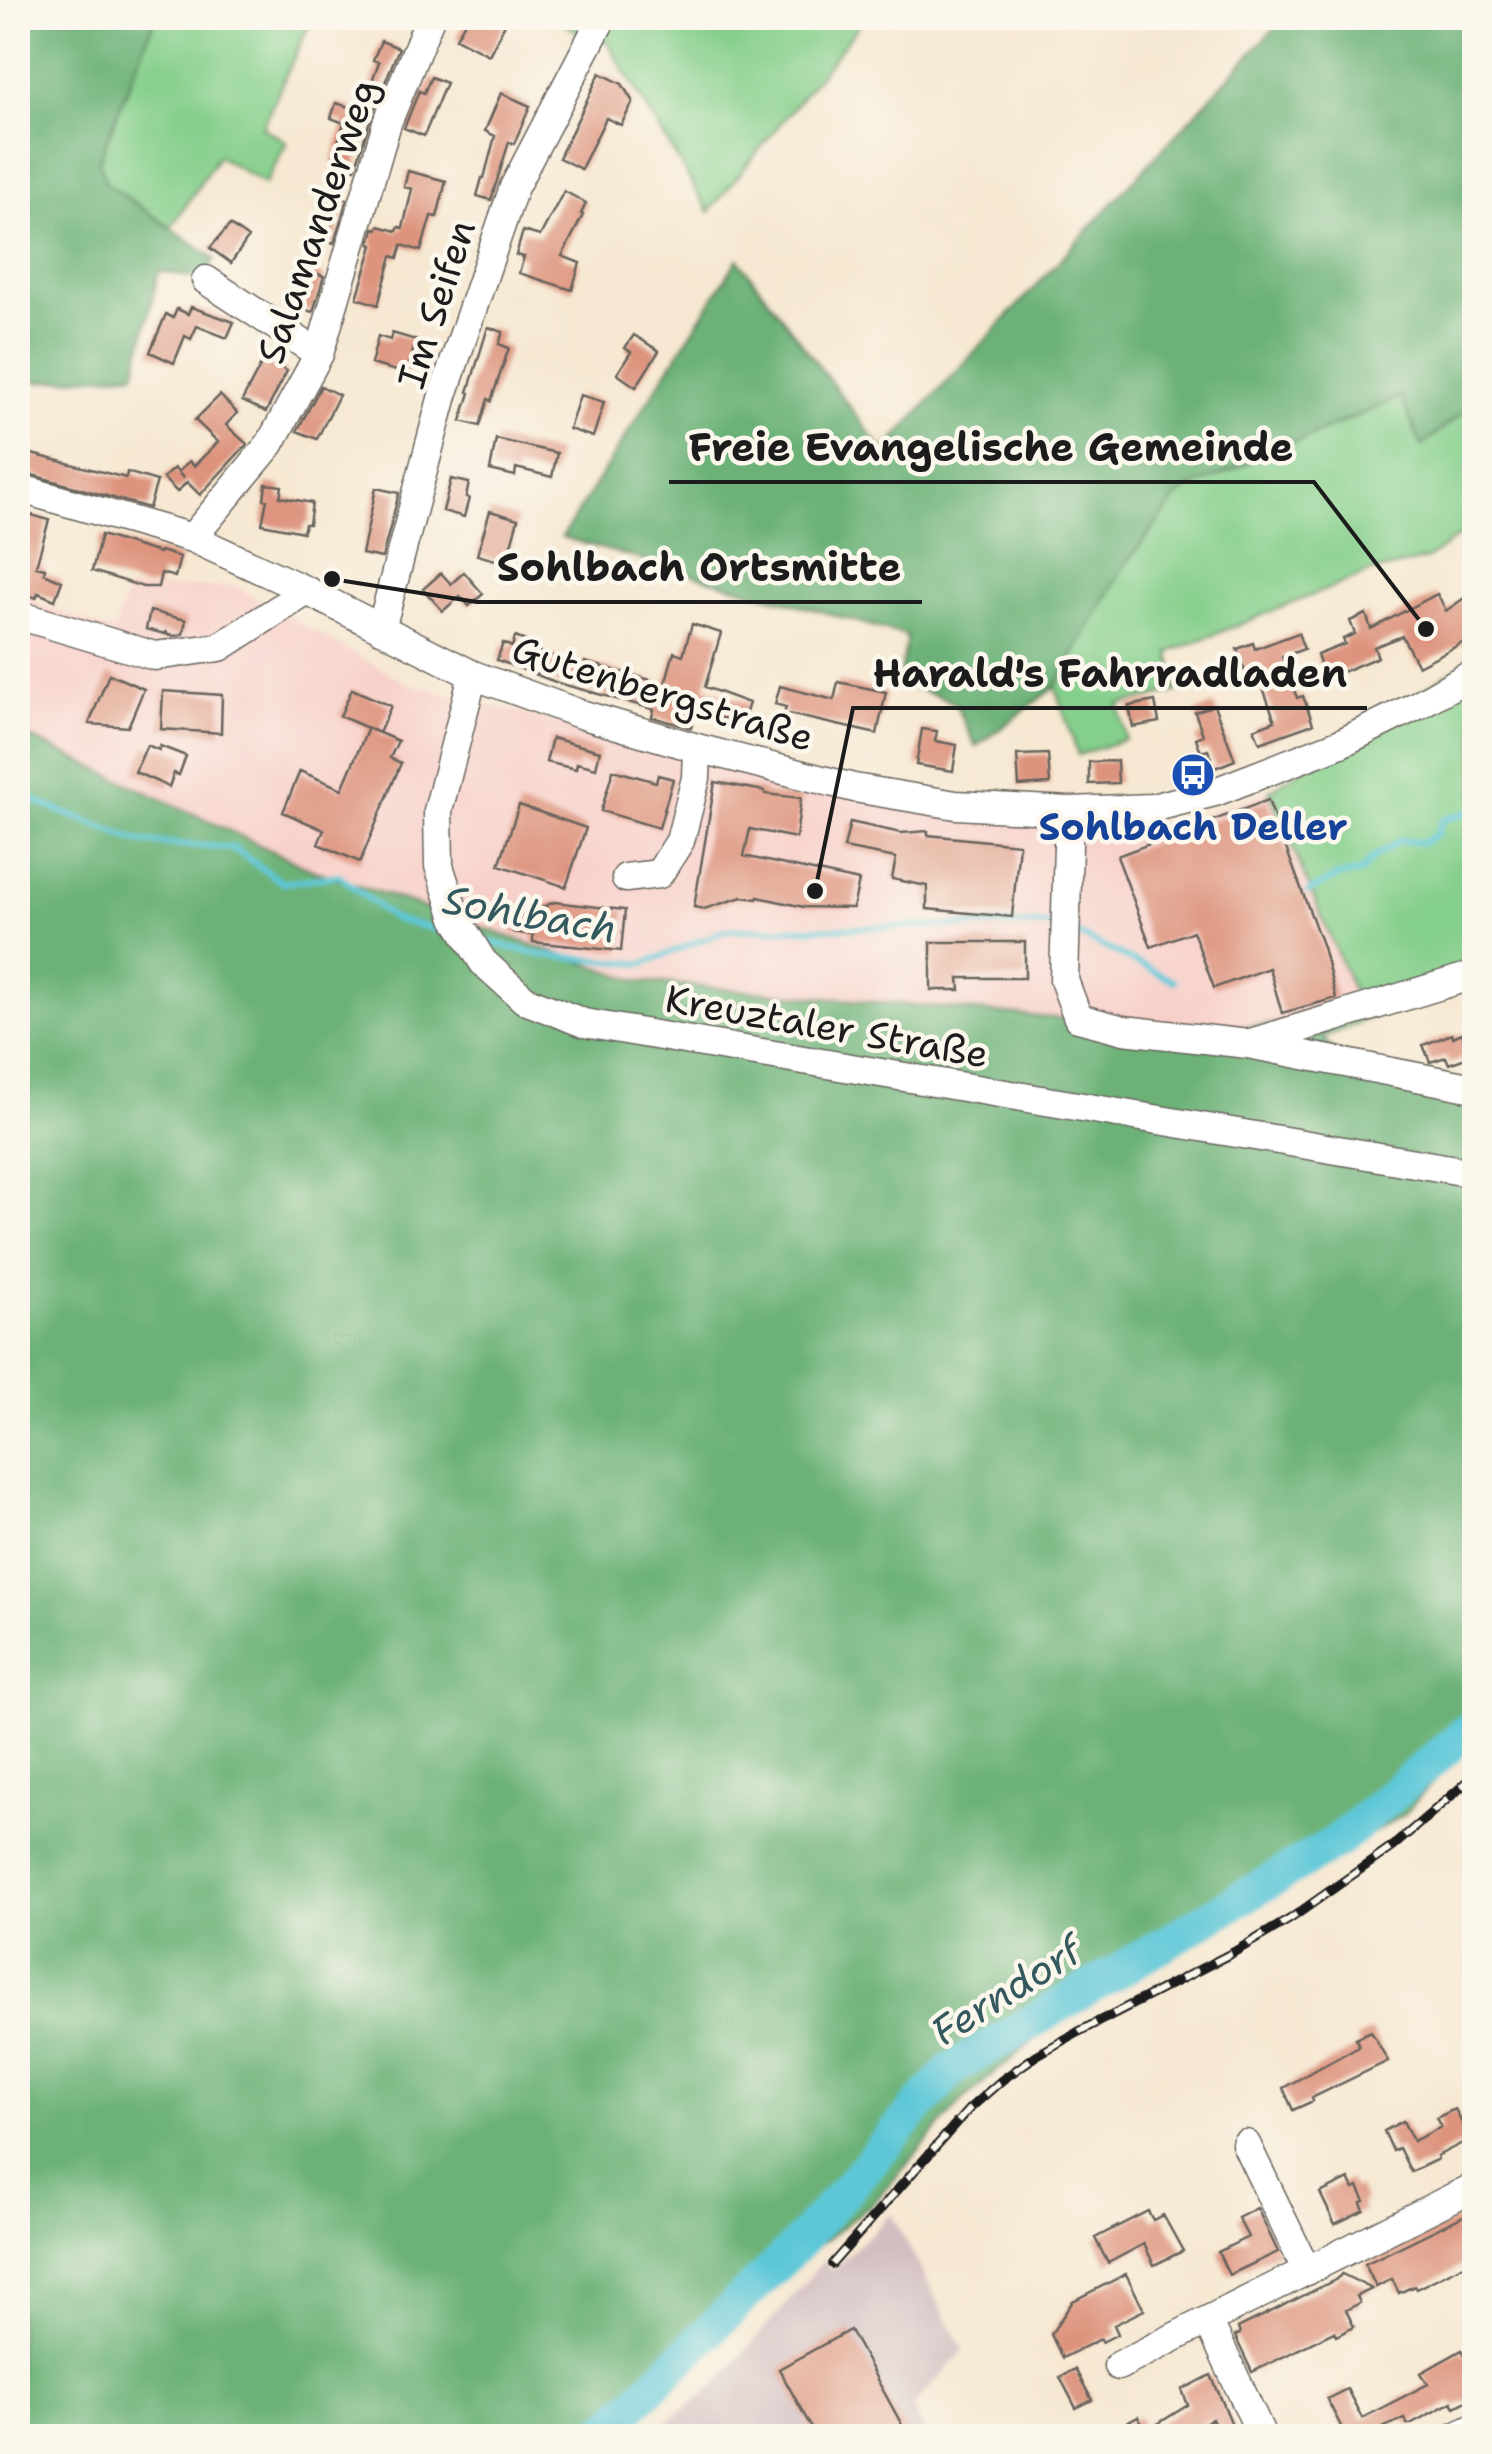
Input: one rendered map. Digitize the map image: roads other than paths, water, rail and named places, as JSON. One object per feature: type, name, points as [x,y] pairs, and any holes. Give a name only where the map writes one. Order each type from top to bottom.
[{"type":"street","name":"Salamanderweg","points":[[192,538],[270,444],[319,354],[387,123],[430,18]]},
{"type":"street","name":"Im Seifen","points":[[380,629],[443,395],[514,187],[602,18]]},
{"type":"street","points":[[206,280],[319,354]]},
{"type":"street","name":"Gutenbergstraße","points":[[18,488],[192,538],[472,675],[580,714],[854,788],[956,805],[1069,812],[1152,808],[1215,792],[1341,743],[1474,673]]},
{"type":"street","points":[[18,614],[155,656],[220,646],[307,591]]},
{"type":"street","name":"Kreuztaler Straße","points":[[472,675],[438,811],[438,866],[456,918],[483,962],[525,1000],[584,1023],[1474,1173]]},
{"type":"street","points":[[626,878],[659,874],[680,841],[696,778],[697,748]]},
{"type":"street","points":[[1069,812],[1064,980],[1078,1018],[1124,1030],[1248,1044],[1474,1088]]},
{"type":"street","points":[[1248,1044],[1474,976]]},
{"type":"street","points":[[1246,2144],[1307,2271]]},
{"type":"street","points":[[1118,2366],[1474,2188]]},
{"type":"street","points":[[1208,2320],[1262,2436]]},
{"type":"street","points":[[1457,2436],[1474,2428]]},
{"type":"waterway","name":"Sohlbach","points":[[18,786],[39,803],[141,842],[233,848],[283,883],[339,875],[393,919],[455,934]]},
{"type":"waterway","name":"Sohlbach","points":[[1308,892],[1339,876],[1360,873],[1373,858],[1401,840],[1422,843],[1437,834],[1442,820],[1474,811]]},
{"type":"waterway","name":"Sohlbach","points":[[482,940],[542,955],[643,964],[726,930],[1053,924],[1060,927]]},
{"type":"waterway","name":"Sohlbach","points":[[1071,931],[1174,981]]},
{"type":"waterway","name":"Ferndorf","points":[[595,2436],[609,2428],[794,2248],[952,2069],[1338,1841],[1474,1725]]},
{"type":"railway","points":[[832,2264],[969,2109],[1002,2080],[1078,2032],[1290,1919],[1392,1847],[1474,1776]]},
{"type":"place","name":"Sohlbach Ortsmitte","points":[[332,579]]},
{"type":"place","name":"Freie Evangelische Gemeinde","points":[[1426,629]]},
{"type":"place","name":"Sohlbach Deller","points":[[1193,775]]},
{"type":"place","name":"Harald's Fahrradladen","points":[[815,891]]}]
